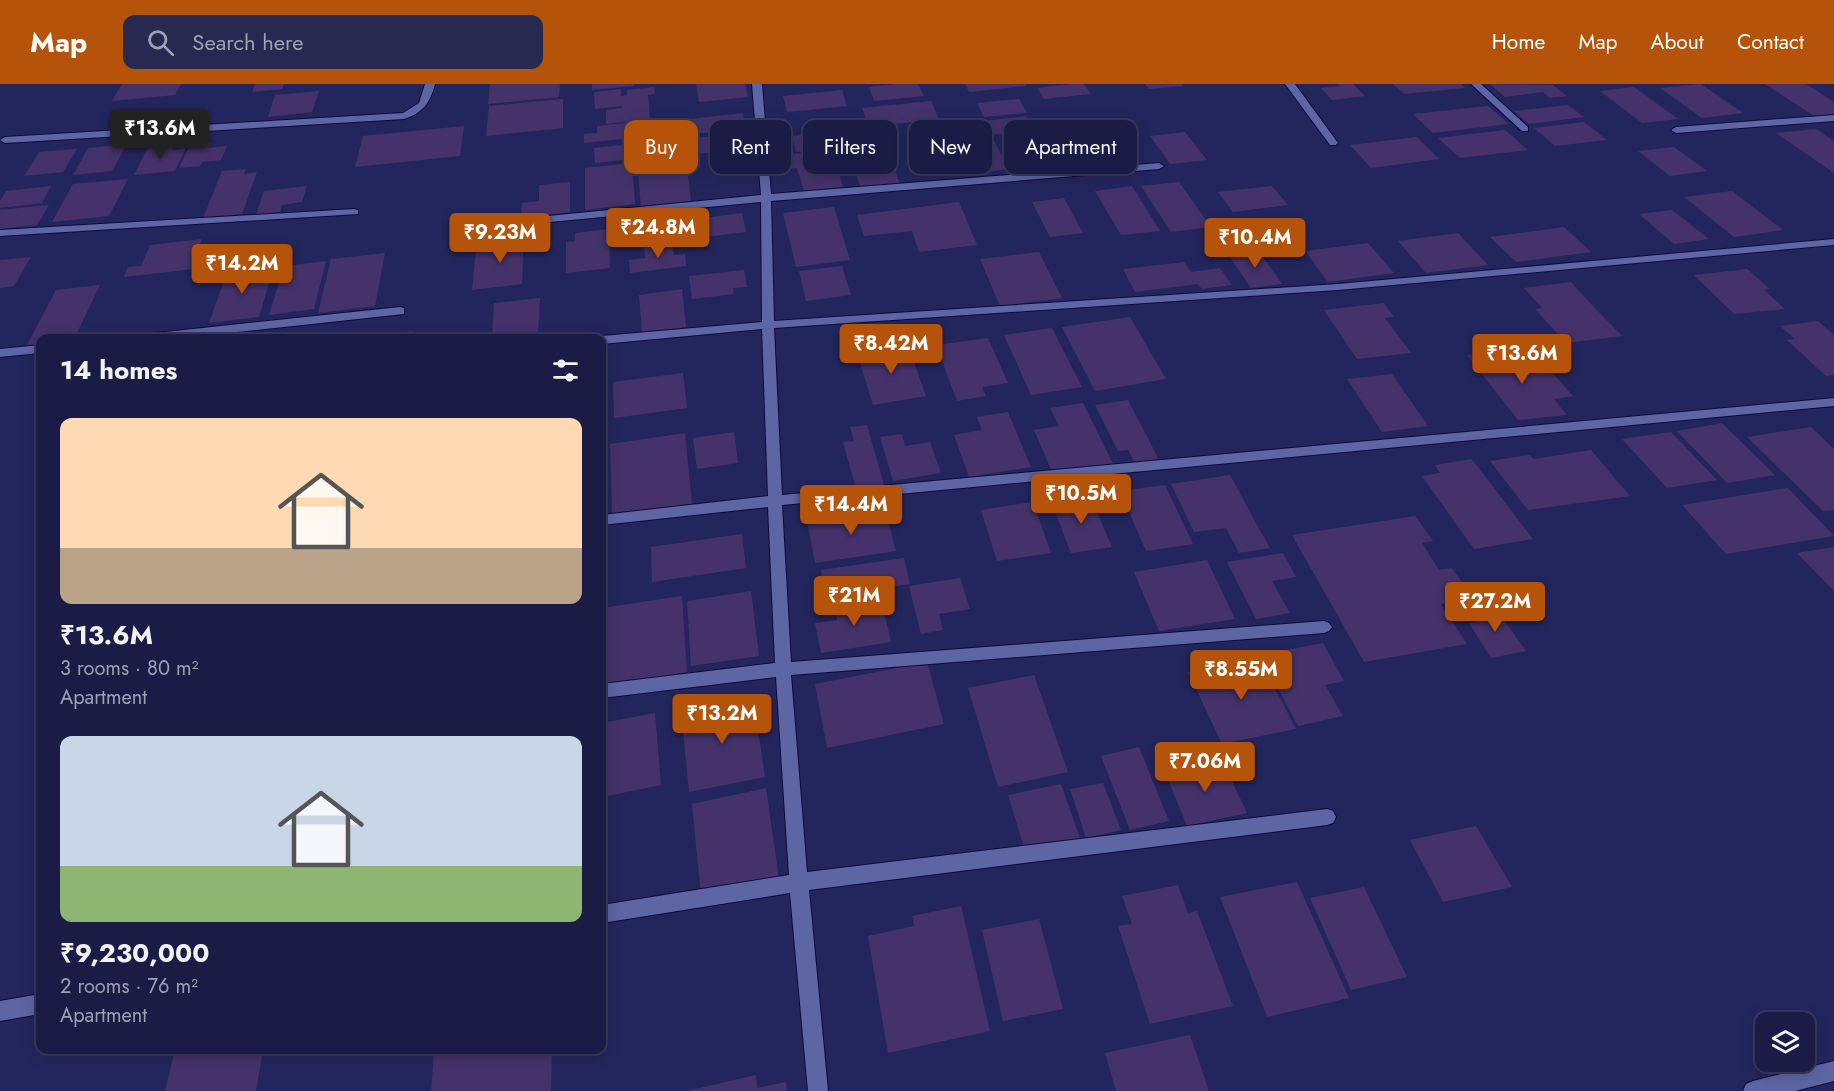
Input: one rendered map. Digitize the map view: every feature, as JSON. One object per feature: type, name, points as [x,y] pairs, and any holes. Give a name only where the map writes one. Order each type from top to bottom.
[{"type":"street","points":[[5,140],[404,116],[419,111],[426,101],[430,84]]},
{"type":"street","points":[[757,84],[766,198],[773,501],[783,669],[818,1091]]},
{"type":"street","points":[[1290,84],[1333,142]]},
{"type":"street","points":[[1476,84],[1525,129]]},
{"type":"street","points":[[1676,130],[1834,118]]},
{"type":"street","points":[[488,225],[766,198],[1159,166]]},
{"type":"street","points":[[0,233],[354,212]]},
{"type":"street","points":[[606,340],[768,325],[1338,287],[1834,242]]},
{"type":"street","points":[[184,334],[400,311]]},
{"type":"street","points":[[0,353],[36,349]]},
{"type":"street","points":[[606,520],[773,501],[1834,402]]},
{"type":"street","points":[[606,691],[783,669],[1324,627]]},
{"type":"street","points":[[606,913],[800,882],[1327,818]]},
{"type":"street","points":[[0,1011],[36,1005]]},
{"type":"street","points":[[1753,1091],[1834,1071]]},
{"type":"building","points":[[122,84],[181,84],[175,95],[112,101]]},
{"type":"building","points":[[255,84],[284,84],[282,89],[252,92]]},
{"type":"building","points":[[490,84],[560,84],[559,97],[488,104]]},
{"type":"building","points":[[592,84],[634,84],[634,86],[592,90]]},
{"type":"building","points":[[696,84],[745,84],[748,97],[699,102]]},
{"type":"building","points":[[918,84],[924,96],[874,101],[869,87]]},
{"type":"building","points":[[965,84],[1026,84],[1026,86],[969,92]]},
{"type":"building","points":[[1084,84],[1091,94],[1044,99],[1037,88]]},
{"type":"building","points":[[1145,84],[1182,84],[1183,86],[1149,89]]},
{"type":"building","points":[[1338,84],[1353,84],[1365,96],[1332,100],[1321,88],[1341,86]]},
{"type":"building","points":[[1393,84],[1461,84],[1465,88],[1404,94]]},
{"type":"building","points":[[1490,84],[1553,85],[1567,96],[1550,98],[1543,92],[1505,97]]},
{"type":"building","points":[[1701,84],[1743,113],[1702,118],[1660,88]]},
{"type":"building","points":[[1765,84],[1806,84],[1834,102],[1834,114],[1814,116]]},
{"type":"building","points":[[654,87],[655,94],[648,95],[650,119],[624,120],[624,122],[606,124],[606,110],[622,108],[622,106],[595,109],[594,92],[621,89],[621,96],[627,95],[627,90]]},
{"type":"building","points":[[1634,87],[1678,119],[1642,123],[1600,91]]},
{"type":"building","points":[[842,90],[847,106],[787,112],[783,96]]},
{"type":"building","points":[[319,91],[312,112],[268,117],[275,95]]},
{"type":"building","points":[[563,99],[563,128],[486,136],[489,106]]},
{"type":"building","points":[[1019,99],[1027,113],[984,117],[977,103]]},
{"type":"building","points":[[931,101],[939,119],[909,120],[909,122],[897,124],[897,120],[866,120],[862,108]]},
{"type":"building","points":[[1568,105],[1584,117],[1529,124],[1514,111]]},
{"type":"building","points":[[1488,106],[1509,124],[1433,133],[1413,114]]},
{"type":"building","points":[[743,113],[744,120],[710,120],[710,132],[698,134],[698,120],[691,119]]},
{"type":"building","points":[[1026,116],[1028,120],[1004,120],[1004,133],[992,135],[992,120]]},
{"type":"building","points":[[1584,122],[1607,140],[1555,146],[1534,128]]},
{"type":"building","points":[[624,123],[624,139],[584,143],[584,134],[597,133],[597,126]]},
{"type":"building","points":[[464,126],[460,156],[355,167],[363,136]]},
{"type":"building","points":[[1816,129],[1834,141],[1834,173],[1776,133]]},
{"type":"building","points":[[1505,130],[1528,150],[1460,158],[1438,138]]},
{"type":"building","points":[[1185,132],[1207,160],[1170,164],[1150,136]]},
{"type":"building","points":[[803,135],[803,151],[796,152],[792,136]]},
{"type":"building","points":[[710,136],[710,153],[698,154],[698,138]]},
{"type":"building","points":[[992,137],[1004,160],[1004,170],[992,171]]},
{"type":"building","points":[[1417,137],[1439,159],[1371,168],[1350,145]]},
{"type":"building","points":[[211,143],[208,148],[227,146],[221,160],[202,162],[200,166],[179,168],[190,145]]},
{"type":"building","points":[[127,144],[112,171],[73,175],[88,148]]},
{"type":"building","points":[[175,144],[172,150],[186,148],[175,171],[134,175],[148,147]]},
{"type":"building","points":[[624,145],[624,160],[595,163],[594,148]]},
{"type":"building","points":[[1674,147],[1707,171],[1670,176],[1638,151]]},
{"type":"building","points":[[77,149],[63,172],[24,176],[39,152]]},
{"type":"building","points":[[803,153],[803,174],[839,174],[843,187],[804,191],[797,168],[791,169],[791,154]]},
{"type":"building","points":[[624,164],[624,174],[633,174],[635,204],[585,210],[585,168]]},
{"type":"building","points":[[246,169],[244,174],[257,172],[242,214],[203,218],[222,171]]},
{"type":"building","points":[[638,174],[688,174],[691,201],[641,207]]},
{"type":"building","points":[[856,174],[896,174],[900,184],[861,189]]},
{"type":"building","points":[[128,179],[109,216],[52,222],[73,184]]},
{"type":"building","points":[[570,182],[570,212],[521,218],[522,203],[539,201],[539,185]]},
{"type":"building","points":[[1179,182],[1211,227],[1171,232],[1141,186]]},
{"type":"building","points":[[51,186],[42,203],[0,208],[0,201],[6,191]]},
{"type":"building","points":[[307,186],[302,202],[282,205],[280,212],[256,215],[264,191]]},
{"type":"building","points":[[1132,186],[1160,231],[1121,235],[1095,191]]},
{"type":"building","points":[[1272,186],[1288,205],[1233,212],[1218,192]]},
{"type":"building","points":[[1732,191],[1783,230],[1734,237],[1684,197]]},
{"type":"building","points":[[1064,198],[1083,233],[1050,237],[1032,202]]},
{"type":"building","points":[[959,202],[977,245],[919,252],[912,231],[864,236],[857,215]]},
{"type":"building","points":[[49,205],[37,225],[0,229],[0,210]]},
{"type":"building","points":[[834,207],[850,260],[796,267],[783,213]]},
{"type":"building","points":[[1672,210],[1709,239],[1674,244],[1639,214]]},
{"type":"building","points":[[742,213],[746,232],[689,239],[687,220]]},
{"type":"building","points":[[652,219],[653,236],[611,241],[611,224]]},
{"type":"building","points":[[1564,227],[1591,252],[1516,262],[1490,237]]},
{"type":"building","points":[[609,229],[610,268],[566,273],[566,242],[575,241],[575,233]]},
{"type":"building","points":[[1458,233],[1488,265],[1426,273],[1398,241]]},
{"type":"building","points":[[524,235],[522,284],[472,290],[476,249],[494,247],[495,238]]},
{"type":"building","points":[[202,239],[196,252],[224,249],[221,258],[205,260],[202,268],[124,277],[128,267],[141,266],[150,245]]},
{"type":"building","points":[[672,242],[674,255],[685,254],[686,266],[630,273],[629,260],[645,258],[644,246]]},
{"type":"building","points":[[1368,243],[1394,273],[1328,282],[1305,251]]},
{"type":"building","points":[[1258,250],[1282,284],[1251,288],[1228,254]]},
{"type":"building","points":[[1039,252],[1062,298],[1000,306],[980,259]]},
{"type":"building","points":[[385,253],[375,306],[318,313],[331,259]]},
{"type":"building","points":[[31,257],[14,286],[0,288],[0,260]]},
{"type":"building","points":[[326,261],[314,309],[269,315],[284,266]]},
{"type":"building","points":[[1184,262],[1191,272],[1220,268],[1232,285],[1202,289],[1198,284],[1135,292],[1123,269]]},
{"type":"building","points":[[274,266],[259,317],[209,323],[227,272]]},
{"type":"building","points":[[842,266],[851,295],[806,301],[799,271]]},
{"type":"building","points":[[1747,269],[1770,289],[1764,290],[1785,309],[1734,314],[1694,275]]},
{"type":"building","points":[[744,270],[747,287],[733,288],[734,294],[692,299],[689,276]]},
{"type":"building","points":[[1571,282],[1622,336],[1566,343],[1535,309],[1542,308],[1524,288]]},
{"type":"building","points":[[100,285],[76,334],[36,334],[36,344],[27,345],[56,290]]},
{"type":"building","points":[[682,289],[686,327],[642,333],[639,295]]},
{"type":"building","points":[[540,298],[538,334],[492,334],[494,303]]},
{"type":"building","points":[[1384,303],[1394,317],[1385,318],[1411,353],[1357,359],[1324,310]]},
{"type":"building","points":[[1130,317],[1166,379],[1095,391],[1062,327]]},
{"type":"building","points":[[1818,321],[1834,335],[1834,375],[1826,376],[1787,340],[1795,339],[1780,326]]},
{"type":"building","points":[[1052,328],[1082,387],[1031,395],[1004,335]]},
{"type":"building","points":[[413,331],[413,334],[391,334]]},
{"type":"building","points":[[988,338],[1008,383],[982,387],[986,396],[957,401],[936,345]]},
{"type":"building","points":[[908,346],[926,396],[873,405],[857,353]]},
{"type":"building","points":[[1513,350],[1526,365],[1544,363],[1573,396],[1554,399],[1567,415],[1518,420],[1467,355]]},
{"type":"building","points":[[683,373],[687,408],[614,418],[613,382]]},
{"type":"building","points":[[1392,374],[1428,426],[1382,432],[1347,379]]},
{"type":"building","points":[[1128,400],[1158,459],[1135,463],[1128,450],[1118,451],[1095,405]]},
{"type":"building","points":[[1083,403],[1113,464],[1053,474],[1034,430],[1059,426],[1050,408]]},
{"type":"building","points":[[1008,412],[1031,467],[969,477],[954,435],[982,430],[977,417]]},
{"type":"building","points":[[1722,423],[1775,475],[1727,483],[1677,431]]},
{"type":"building","points":[[867,425],[884,485],[856,489],[843,442],[854,441],[850,427]]},
{"type":"building","points":[[1811,427],[1834,449],[1834,510],[1823,511],[1747,437]]},
{"type":"building","points":[[734,432],[738,463],[697,469],[693,438]]},
{"type":"building","points":[[1671,432],[1717,480],[1667,488],[1622,439]]},
{"type":"building","points":[[685,433],[692,504],[612,516],[610,444]]},
{"type":"building","points":[[902,434],[905,446],[930,442],[941,473],[893,481],[880,437]]},
{"type":"building","points":[[1591,450],[1630,496],[1528,510],[1490,461],[1530,455],[1534,459]]},
{"type":"building","points":[[1471,459],[1533,539],[1474,549],[1422,476],[1440,473],[1435,465]]},
{"type":"building","points":[[1230,475],[1270,548],[1239,553],[1226,528],[1194,532],[1171,484]]},
{"type":"building","points":[[1165,485],[1193,544],[1146,551],[1120,491]]},
{"type":"building","points":[[1788,488],[1834,536],[1726,554],[1682,505]]},
{"type":"building","points":[[1090,496],[1112,547],[1071,553],[1051,501]]},
{"type":"building","points":[[1033,502],[1051,553],[997,561],[981,510]]},
{"type":"building","points":[[885,509],[896,551],[815,563],[807,520]]},
{"type":"building","points":[[1415,516],[1433,541],[1422,543],[1439,570],[1452,568],[1474,599],[1441,604],[1467,644],[1364,662],[1292,535]]},
{"type":"building","points":[[742,534],[746,568],[652,582],[651,547]]},
{"type":"building","points":[[1834,547],[1834,591],[1797,553]]},
{"type":"building","points":[[1283,553],[1296,577],[1272,581],[1290,613],[1256,619],[1227,562]]},
{"type":"building","points":[[904,558],[910,584],[825,597],[821,570]]},
{"type":"building","points":[[1207,560],[1235,619],[1159,631],[1134,572]]},
{"type":"building","points":[[960,578],[970,609],[939,614],[943,630],[921,634],[909,586]]},
{"type":"building","points":[[751,591],[759,656],[691,666],[687,601]]},
{"type":"building","points":[[682,596],[687,672],[606,685],[606,607]]},
{"type":"building","points":[[881,598],[891,642],[821,653],[815,623],[837,620],[835,605]]},
{"type":"building","points":[[1493,604],[1526,651],[1491,658],[1469,623],[1483,620],[1474,607]]},
{"type":"building","points":[[1323,643],[1344,681],[1325,685],[1343,716],[1298,726],[1260,655]]},
{"type":"building","points":[[1259,658],[1296,729],[1222,744],[1188,672]]},
{"type":"building","points":[[927,662],[944,724],[827,748],[815,684]]},
{"type":"building","points":[[1034,675],[1068,772],[998,787],[968,688]]},
{"type":"building","points":[[753,697],[765,777],[689,792],[681,711]]},
{"type":"building","points":[[655,713],[661,785],[606,796],[606,722]]},
{"type":"building","points":[[1139,747],[1169,821],[1130,830],[1101,756]]},
{"type":"building","points":[[1222,760],[1247,813],[1187,826],[1165,772]]},
{"type":"building","points":[[1103,783],[1121,830],[1086,838],[1070,789]]},
{"type":"building","points":[[1061,784],[1080,838],[1025,850],[1008,795]]},
{"type":"building","points":[[766,788],[779,879],[701,896],[692,804]]},
{"type":"building","points":[[1476,826],[1512,887],[1443,902],[1410,840]]},
{"type":"building","points":[[1297,882],[1349,998],[1267,1017],[1220,897]]},
{"type":"building","points":[[1178,885],[1188,913],[1197,911],[1233,1006],[1150,1024],[1118,926],[1132,924],[1122,896]]},
{"type":"building","points":[[1364,887],[1407,977],[1351,990],[1310,898]]},
{"type":"building","points":[[961,906],[990,1031],[888,1053],[868,936],[914,926],[912,916]]},
{"type":"building","points":[[1039,919],[1063,1009],[1003,1021],[982,930]]},
{"type":"building","points":[[1190,1035],[1209,1091],[1116,1091],[1105,1053]]},
{"type":"building","points":[[174,1054],[262,1054],[256,1091],[165,1091]]},
{"type":"building","points":[[434,1054],[552,1054],[551,1091],[431,1091]]},
{"type":"building","points":[[756,1075],[757,1088],[786,1082],[787,1091],[687,1091]]}]
